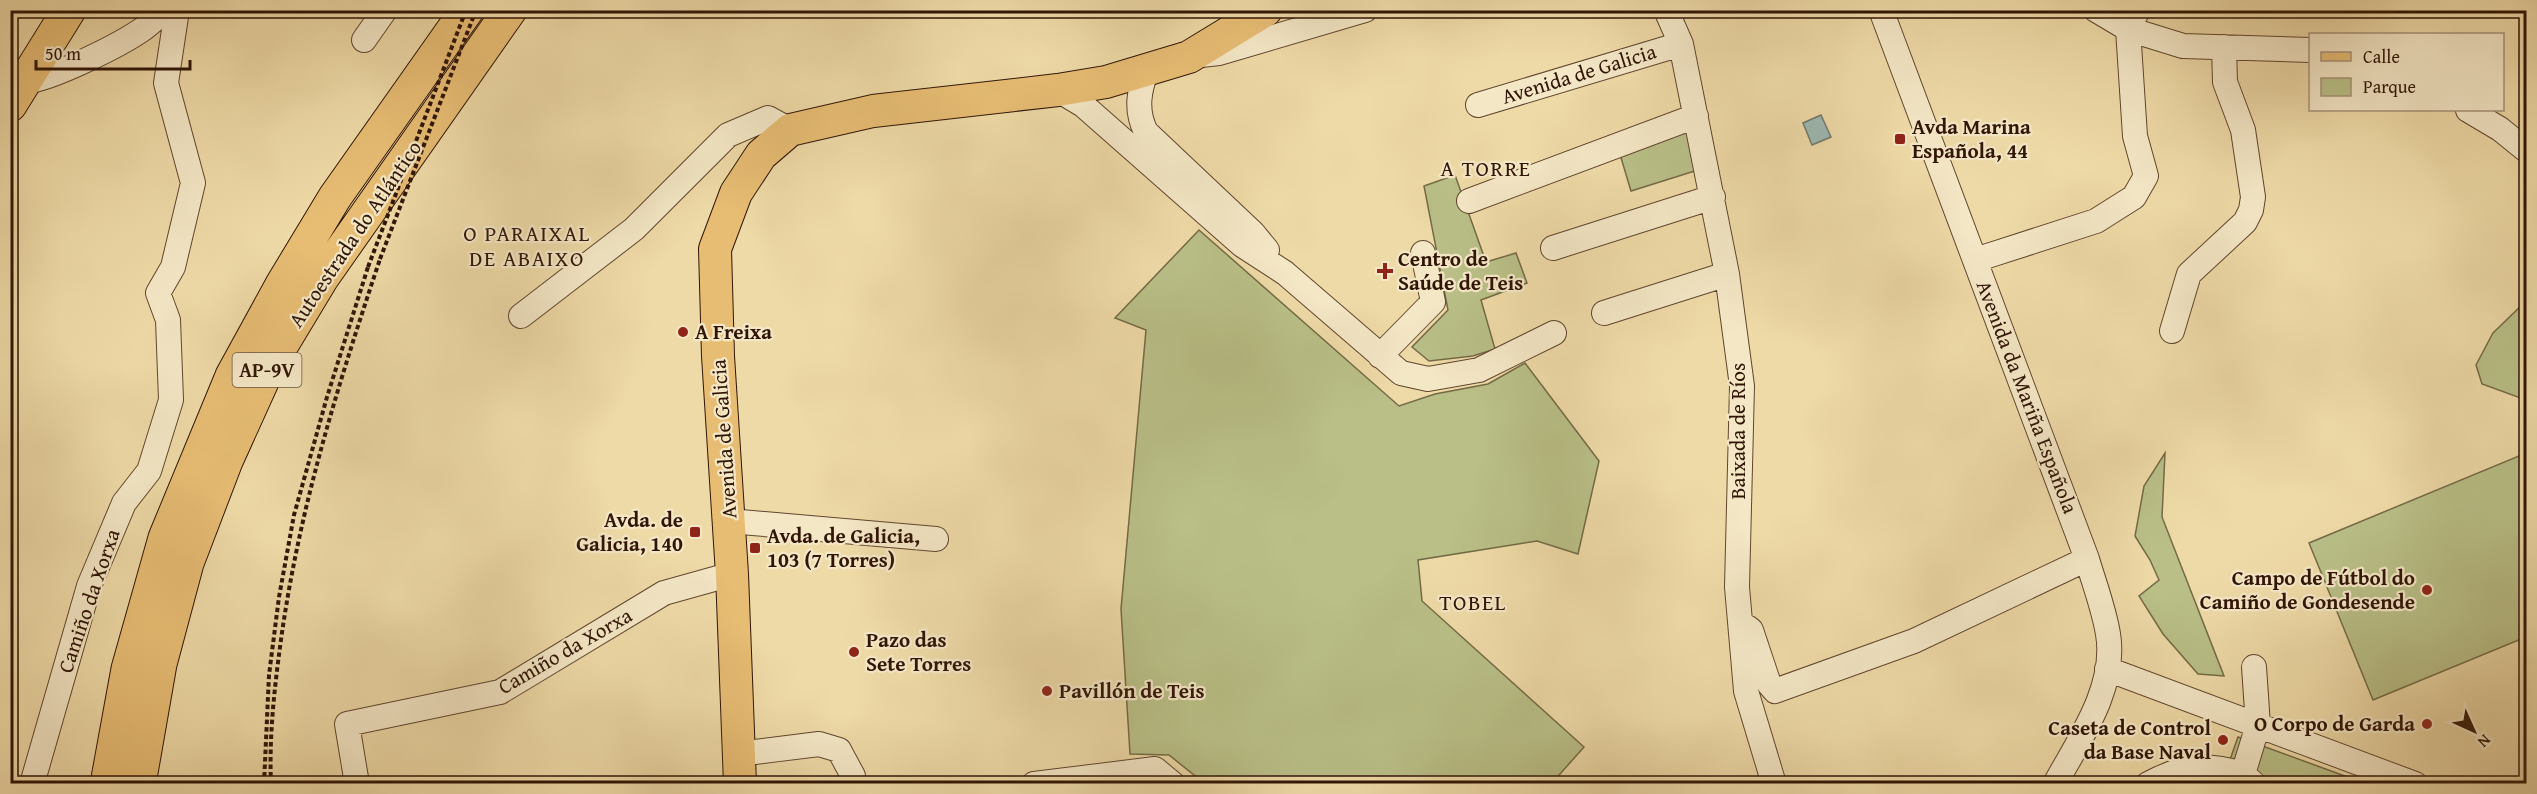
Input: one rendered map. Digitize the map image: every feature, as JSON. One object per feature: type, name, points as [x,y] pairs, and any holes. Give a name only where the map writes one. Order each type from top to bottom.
[{"type":"highway","points":[[15,90],[69,10]]},
{"type":"highway","name":"Autoestrada do Atlántico","points":[[107,783],[128,669],[165,538],[232,376],[283,283],[335,197],[467,10]]},
{"type":"highway","name":"Autoestrada do Atlántico","points":[[139,783],[160,664],[187,563],[226,461],[269,366],[322,278],[510,10]]},
{"type":"main road","name":"Avenida de Galicia","points":[[739,769],[732,574],[718,356],[716,249],[736,193],[761,155],[790,130],[873,111],[1059,90],[1106,82],[1189,57],[1266,10]]},
{"type":"street","points":[[15,90],[52,76],[120,43],[141,30],[165,10]]},
{"type":"street","name":"Camiño da Xorxa","points":[[32,783],[89,586],[124,503],[149,471],[171,400],[168,320],[158,293],[173,267],[193,183],[166,83],[177,10]]},
{"type":"street","points":[[364,40],[385,10]]},
{"type":"street","name":"Avenida de Galicia","points":[[1189,57],[1219,52],[1365,10]]},
{"type":"street","name":"Baixada de Ríos","points":[[1666,10],[1681,44],[1727,274],[1742,386],[1737,587],[1746,691],[1774,783]]},
{"type":"street","name":"Avenida da Mariña Española","points":[[1881,10],[2088,559],[2109,636],[2107,669],[2101,695],[2086,729],[2055,783]]},
{"type":"street","points":[[2096,10],[2133,20],[2183,46],[2309,50]]},
{"type":"street","points":[[1975,260],[2096,221],[2134,197],[2146,176],[2135,136],[2133,20]]},
{"type":"street","name":"Avenida de Galicia","points":[[1478,105],[1681,44]]},
{"type":"street","points":[[2172,331],[2189,274],[2245,222],[2252,210],[2253,197],[2243,130],[2224,82],[2224,47]]},
{"type":"street","points":[[1148,69],[1139,90],[1138,107],[1140,121],[1146,132],[1253,233],[1285,273]]},
{"type":"street","points":[[1059,90],[1083,105],[1242,245],[1285,273],[1401,373],[1428,379],[1479,370],[1554,333]]},
{"type":"street","points":[[2470,111],[2500,129],[2526,150]]},
{"type":"street","points":[[1469,201],[1696,116]]},
{"type":"street","points":[[521,316],[634,229],[728,135],[768,118],[790,130]]},
{"type":"street","points":[[1553,248],[1713,197]]},
{"type":"street","points":[[1380,356],[1433,302],[1423,253]]},
{"type":"street","points":[[1604,314],[1727,274]]},
{"type":"street","points":[[729,521],[936,539]]},
{"type":"street","points":[[1740,622],[1751,630],[1769,684],[1775,691],[1914,641],[2088,559]]},
{"type":"street","name":"Camiño da Xorxa","points":[[357,783],[347,724],[500,692],[664,593],[732,574]]},
{"type":"street","points":[[2148,783],[2169,773],[2193,766],[2216,766],[2249,778],[2258,725],[2254,667]]},
{"type":"street","points":[[2107,669],[2415,783]]},
{"type":"street","points":[[739,769],[819,744],[839,750],[853,776],[854,783]]},
{"type":"street","points":[[1034,783],[1155,769],[1173,783]]},
{"type":"path","points":[[264,783],[269,675],[279,597],[294,515],[324,407],[368,267],[467,10]]},
{"type":"path","points":[[272,783],[274,698],[287,596],[304,509],[334,397],[380,259],[476,10]]},
{"type":"green space","points":[[1686,130],[1698,170],[1631,191],[1619,151]]},
{"type":"green space","points":[[1455,175],[1486,262],[1516,253],[1527,283],[1481,300],[1495,349],[1473,356],[1429,361],[1412,347],[1448,310],[1424,186]]},
{"type":"green space","points":[[1199,230],[1399,406],[1435,394],[1488,384],[1525,363],[1599,461],[1578,554],[1537,541],[1418,560],[1422,601],[1584,747],[1552,783],[1204,783],[1169,755],[1130,754],[1121,609],[1146,330],[1115,318]]},
{"type":"green space","points":[[2526,301],[2526,400],[2482,384],[2476,365],[2493,333]]},
{"type":"green space","points":[[2165,453],[2162,517],[2224,676],[2198,674],[2163,634],[2139,596],[2159,580],[2135,536],[2144,486]]},
{"type":"green space","name":"Campo de Fútbol do Camiño de Gondesende","points":[[2526,453],[2526,637],[2373,700],[2309,543]]},
{"type":"green space","points":[[2238,737],[2364,783],[2160,784],[2225,774]]},
{"type":"water","points":[[1821,115],[1831,137],[1812,145],[1803,123]]},
{"type":"place","name":"Avda Marina Española, 44","points":[[1900,139]]},
{"type":"place","name":"Centro de Saúde de Teis","points":[[1385,271]]},
{"type":"place","name":"A Freixa","points":[[683,332]]},
{"type":"place","name":"Avda. de Galicia, 140","points":[[695,532]]},
{"type":"place","name":"Avda. de Galicia, 103 (7 Torres)","points":[[755,548]]},
{"type":"place","name":"Campo de Fútbol do Camiño de Gondesende","points":[[2427,590]]},
{"type":"place","name":"Pazo das Sete Torres","points":[[854,652]]},
{"type":"place","name":"Pavillón de Teis","points":[[1047,691]]},
{"type":"place","name":"O Corpo de Garda","points":[[2427,724]]},
{"type":"place","name":"Caseta de Control da Base Naval","points":[[2223,740]]},
{"type":"district","name":"A TORRE","points":[[1486,168]]},
{"type":"district","name":"O PARAIXAL DE ABAIXO","points":[[527,246]]},
{"type":"district","name":"TOBEL","points":[[1473,602]]}]
